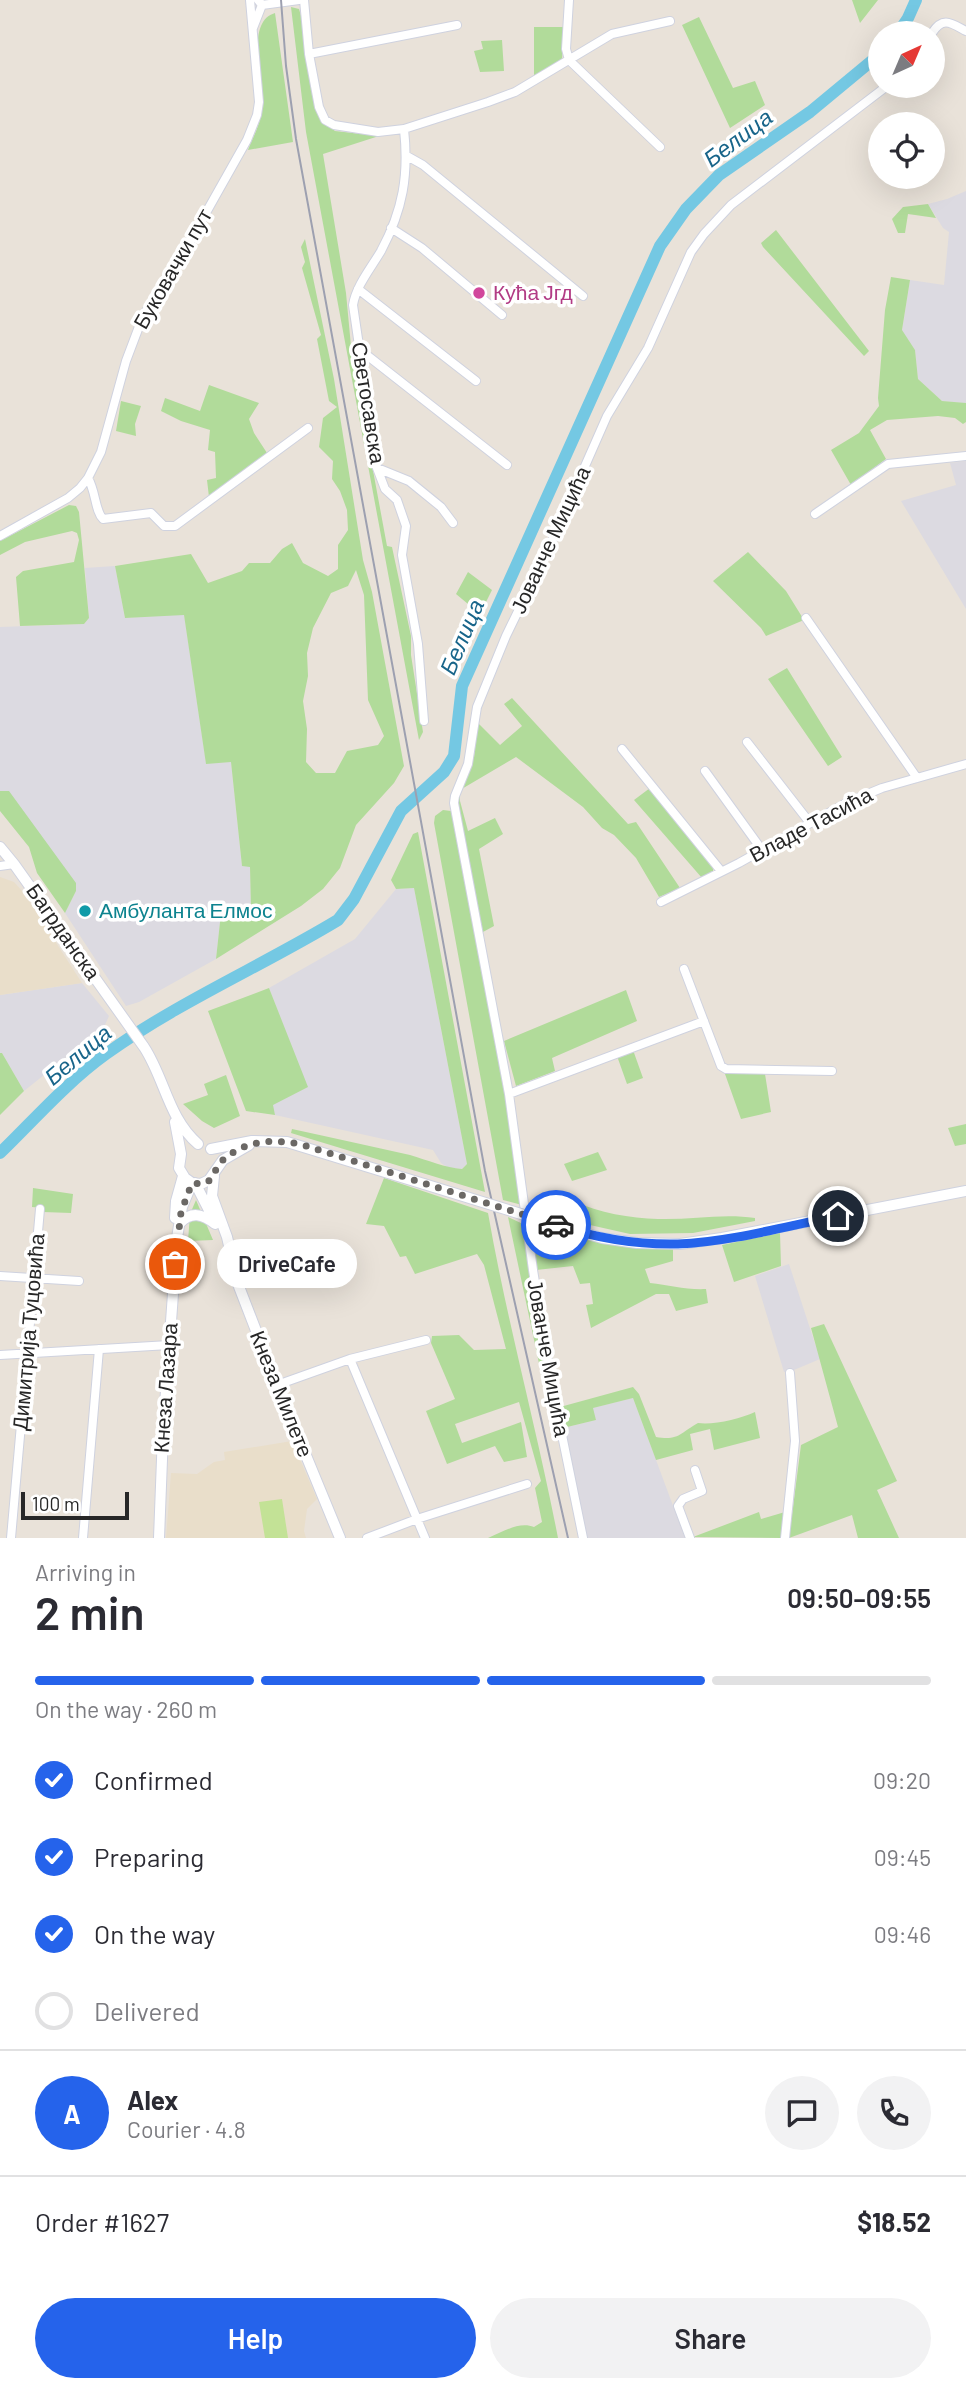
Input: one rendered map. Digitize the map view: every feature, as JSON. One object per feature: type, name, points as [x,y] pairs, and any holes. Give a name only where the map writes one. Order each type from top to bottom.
[{"type":"street","name":"Буковачки пут","points":[[0,536],[68,498],[88,478],[102,452],[126,360],[143,316],[185,250],[253,127],[259,102],[250,0]]},
{"type":"street","points":[[252,31],[260,3],[302,0],[319,107],[325,120],[347,128],[378,131],[404,129],[515,92],[612,34],[670,21]]},
{"type":"street","points":[[569,0],[566,49],[569,60],[660,146]]},
{"type":"street","points":[[945,24],[966,31]]},
{"type":"street","points":[[309,54],[457,25]]},
{"type":"street","name":"Јованче Мицића","points":[[583,1538],[552,1386],[509,1094],[454,803],[455,796],[468,764],[477,707],[506,636],[552,541],[607,416],[648,348],[691,252],[704,233],[731,205],[871,98]]},
{"type":"street","name":"Светосавска","points":[[404,129],[407,156],[404,192],[391,228],[358,289],[353,305],[377,468],[385,489],[397,500],[406,526],[402,555],[418,644],[424,721]]},
{"type":"street","points":[[407,156],[423,165],[583,296]]},
{"type":"street","points":[[391,228],[422,248],[502,315]]},
{"type":"street","points":[[358,289],[477,381]]},
{"type":"street","points":[[359,349],[507,465]]},
{"type":"street","points":[[88,478],[96,493],[98,514],[103,519],[151,513],[164,526],[175,526],[307,428]]},
{"type":"street","points":[[815,514],[888,464],[966,456]]},
{"type":"street","points":[[377,468],[409,481],[441,507],[453,523]]},
{"type":"street","points":[[806,618],[917,778]]},
{"type":"street","points":[[747,742],[810,823]]},
{"type":"street","points":[[622,749],[721,871]]},
{"type":"street","name":"Владе Тасића","points":[[661,902],[848,802],[966,764]]},
{"type":"street","points":[[705,771],[762,850]]},
{"type":"street","name":"Багрданска","points":[[0,847],[144,1047],[158,1072],[171,1110]]},
{"type":"street","points":[[0,866],[14,864]]},
{"type":"street","points":[[684,969],[721,1066],[726,1069],[832,1071]]},
{"type":"street","points":[[509,1094],[704,1021]]},
{"type":"street","points":[[171,1110],[198,1144],[211,1149],[216,1155],[218,1164],[214,1176],[204,1183],[190,1181],[178,1165],[181,1154],[171,1110]]},
{"type":"street","points":[[211,1149],[258,1141],[300,1144],[560,1226],[602,1238],[637,1243],[680,1244],[722,1238],[966,1191]]},
{"type":"street","points":[[218,1164],[232,1153],[258,1141]]},
{"type":"street","points":[[181,1154],[189,1146],[198,1144]]},
{"type":"street","name":"Кнеза Милете","points":[[214,1176],[212,1196],[227,1237],[250,1318],[340,1538]]},
{"type":"street","name":"Кнеза Лазара","points":[[177,1238],[190,1181]]},
{"type":"street","name":"Кнеза Лазара","points":[[159,1538],[177,1238],[176,1201],[190,1181]]},
{"type":"street","name":"Кнеза Милете","points":[[190,1181],[204,1198],[222,1241],[228,1248]]},
{"type":"street","name":"Димитрија Туцовића","points":[[11,1538],[40,1209]]},
{"type":"street","points":[[180,1223],[188,1216],[197,1214],[207,1217],[215,1224]]},
{"type":"street","points":[[0,1276],[79,1280]]},
{"type":"street","points":[[276,1385],[350,1359],[426,1340]]},
{"type":"street","points":[[0,1355],[169,1345]]},
{"type":"street","points":[[83,1538],[99,1349]]},
{"type":"street","points":[[350,1359],[425,1538]]},
{"type":"street","points":[[785,1538],[795,1441],[790,1373]]},
{"type":"street","points":[[690,1538],[678,1506],[683,1499],[702,1491],[695,1470]]},
{"type":"street","points":[[367,1538],[527,1484]]},
{"type":"shaded area","points":[[966,191],[966,403],[963,403],[942,401],[918,379],[915,350],[902,331],[910,280],[944,285],[949,232],[943,228],[928,204]]},
{"type":"shaded area","points":[[966,461],[966,609],[901,501],[956,485],[950,463]]},
{"type":"shaded area","points":[[115,566],[125,618],[184,614],[206,763],[231,762],[242,866],[250,866],[251,911],[221,913],[216,959],[139,1002],[126,1006],[65,913],[76,891],[9,792],[0,791],[0,627],[84,624],[89,618],[85,568]]},
{"type":"shaded area","points":[[0,877],[14,882],[24,893],[82,983],[0,995]]},
{"type":"shaded area","points":[[414,888],[467,1164],[462,1169],[449,1168],[441,1163],[433,1150],[275,1115],[272,1105],[307,1087],[269,988],[355,939],[396,889]]},
{"type":"shaded area","points":[[82,983],[109,1016],[104,1027],[24,1091],[0,1053],[0,995]]},
{"type":"shaded area","points":[[789,1264],[820,1359],[784,1372],[755,1276]]},
{"type":"shaded area","points":[[633,1398],[685,1538],[586,1538],[563,1428],[596,1420],[592,1408]]},
{"type":"shaded area","points":[[292,1441],[317,1499],[307,1509],[304,1531],[306,1538],[166,1538],[171,1473],[197,1474],[214,1462],[225,1460],[224,1452]]},
{"type":"green space","points":[[852,0],[878,0],[860,23]]},
{"type":"green space","points":[[291,7],[299,9],[301,16],[315,104],[321,120],[335,131],[379,136],[323,154],[346,293],[352,357],[387,546],[392,547],[411,636],[411,655],[423,732],[419,740],[306,132]]},
{"type":"green space","points":[[275,13],[293,142],[248,150],[262,109],[258,55],[260,28],[266,19]]},
{"type":"green space","points":[[699,17],[733,88],[755,81],[765,105],[730,128],[682,25]]},
{"type":"green space","points":[[534,27],[564,27],[562,59],[534,77]]},
{"type":"green space","points":[[502,40],[504,71],[480,72],[474,51],[483,49],[481,41]]},
{"type":"green space","points":[[928,204],[936,218],[908,214],[905,233],[898,233],[892,219],[903,207]]},
{"type":"green space","points":[[776,230],[869,351],[864,356],[763,247],[761,243]]},
{"type":"green space","points":[[305,239],[334,379],[363,560],[372,592],[404,766],[394,783],[356,825],[340,868],[323,889],[301,906],[216,959],[221,913],[251,910],[250,867],[242,866],[231,762],[206,764],[184,615],[125,618],[115,566],[191,554],[208,583],[242,571],[249,563],[270,563],[282,549],[292,543],[303,563],[328,576],[338,569],[338,545],[348,530],[347,510],[332,479],[333,461],[319,447],[323,418],[337,407],[329,401],[317,339],[321,335],[302,268],[305,262],[301,247]],"holes":[[[356,570],[364,595],[368,700],[384,736],[378,745],[347,751],[335,773],[316,773],[306,762],[307,729],[303,701],[308,676],[307,653],[313,628],[331,593],[348,586]]]},
{"type":"green space","points":[[891,277],[910,280],[902,330],[915,350],[918,379],[942,401],[966,403],[966,422],[963,424],[955,418],[938,416],[887,420],[870,430],[886,459],[851,485],[831,450],[859,433],[879,406],[885,310]]},
{"type":"green space","points":[[209,385],[259,403],[249,419],[254,433],[267,453],[209,497],[207,480],[216,478],[215,452],[208,450],[210,430],[161,411],[165,398],[200,411]]},
{"type":"green space","points":[[121,401],[141,406],[135,424],[136,436],[116,431]]},
{"type":"green space","points":[[69,505],[76,506],[79,512],[89,618],[84,624],[20,626],[16,577],[23,571],[74,562],[79,540],[77,533],[72,531],[25,542],[0,555],[0,541]]},
{"type":"green space","points":[[748,552],[786,591],[804,620],[766,636],[713,581]]},
{"type":"green space","points":[[468,572],[492,590],[480,614],[456,594]]},
{"type":"green space","points":[[787,668],[842,757],[828,766],[768,679]]},
{"type":"green space","points":[[512,698],[628,824],[636,822],[680,888],[659,897],[636,858],[614,835],[602,828],[583,807],[516,757],[460,790],[460,801],[468,831],[495,818],[503,834],[479,849],[494,926],[483,932],[457,805],[460,789],[474,757],[478,723],[500,745],[522,726],[504,704]]},
{"type":"green space","points":[[650,788],[713,867],[713,871],[702,878],[634,800]]},
{"type":"green space","points":[[0,791],[9,791],[76,883],[76,891],[65,913],[37,873],[29,847],[0,811]]},
{"type":"green space","points":[[443,810],[451,811],[507,1104],[522,1205],[503,1200],[434,823],[435,816]]},
{"type":"green space","points":[[418,832],[485,1192],[291,1133],[292,1129],[456,1168],[462,1169],[467,1164],[414,888],[396,889],[391,880],[413,834]]},
{"type":"green space","points":[[269,988],[308,1087],[273,1105],[275,1115],[246,1111],[208,1011]]},
{"type":"green space","points":[[626,990],[637,1021],[552,1058],[555,1071],[516,1086],[504,1041]]},
{"type":"green space","points":[[633,1050],[643,1078],[627,1084],[617,1056]]},
{"type":"green space","points":[[0,1053],[24,1091],[0,1115]]},
{"type":"green space","points":[[725,1074],[765,1074],[771,1112],[741,1119]]},
{"type":"green space","points":[[226,1075],[240,1116],[214,1128],[183,1104],[208,1095],[204,1084]]},
{"type":"green space","points":[[966,1124],[966,1144],[955,1146],[948,1128]]},
{"type":"green space","points":[[598,1152],[607,1170],[572,1181],[564,1164]]},
{"type":"green space","points":[[384,1178],[488,1213],[558,1538],[488,1538],[517,1526],[534,1527],[542,1522],[535,1488],[541,1481],[519,1402],[455,1424],[462,1443],[521,1422],[527,1457],[504,1462],[495,1446],[447,1464],[426,1411],[455,1399],[431,1343],[432,1336],[459,1335],[474,1350],[506,1349],[484,1265],[477,1254],[415,1274],[406,1256],[400,1257],[384,1226],[366,1224]]},
{"type":"green space","points":[[33,1188],[73,1194],[71,1213],[43,1212],[43,1208],[32,1207]]},
{"type":"green space","points":[[196,1200],[213,1240],[188,1241],[190,1214]]},
{"type":"green space","points":[[574,1201],[604,1212],[637,1217],[670,1219],[731,1216],[755,1218],[755,1221],[693,1233],[630,1234],[550,1216],[554,1208]]},
{"type":"green space","points":[[508,1217],[523,1224],[558,1437],[555,1439]]},
{"type":"green space","points":[[532,1226],[618,1246],[673,1248],[673,1261],[645,1269],[650,1283],[706,1289],[708,1303],[676,1311],[669,1294],[656,1294],[591,1328],[586,1305],[593,1304],[590,1283],[580,1284],[573,1266],[536,1270]]},
{"type":"green space","points":[[780,1233],[781,1266],[734,1282],[722,1245]]},
{"type":"green space","points":[[824,1324],[897,1481],[877,1490],[899,1538],[858,1538],[852,1515],[789,1538],[801,1445],[838,1427],[811,1328]]},
{"type":"green space","points":[[633,1387],[639,1394],[656,1437],[675,1437],[698,1423],[727,1421],[755,1412],[760,1438],[714,1450],[710,1429],[690,1434],[693,1450],[656,1460],[633,1398],[593,1408],[596,1420],[563,1428],[560,1407]]},
{"type":"green space","points":[[282,1499],[288,1538],[265,1538],[259,1502]]},
{"type":"green space","points":[[759,1512],[761,1519],[785,1512],[781,1538],[693,1537]]},
{"type":"waterway","name":"Белица","points":[[906,21],[916,0]]},
{"type":"waterway","name":"Белица","points":[[0,1153],[64,1089],[106,1054],[191,1001],[338,920],[354,899],[401,811],[444,772],[454,756],[462,686],[660,246],[686,209],[719,175],[810,112],[868,64]]},
{"type":"railway","points":[[281,0],[286,66],[296,139],[485,1171],[568,1538]]},
{"type":"way so far","points":[[175,1264],[181,1212],[192,1183],[201,1184],[209,1180],[216,1174],[218,1164],[223,1160],[258,1141],[300,1144],[556,1225]]},
{"type":"place","name":"Кућа Јгд","points":[[479,293]]},
{"type":"place","name":"Амбуланта Елмос","points":[[85,911]]},
{"type":"place","name":"DriveCafe","points":[[175,1264]]},
{"type":"route","points":[[556,1225],[602,1238],[637,1243],[680,1244],[838,1216]]}]
